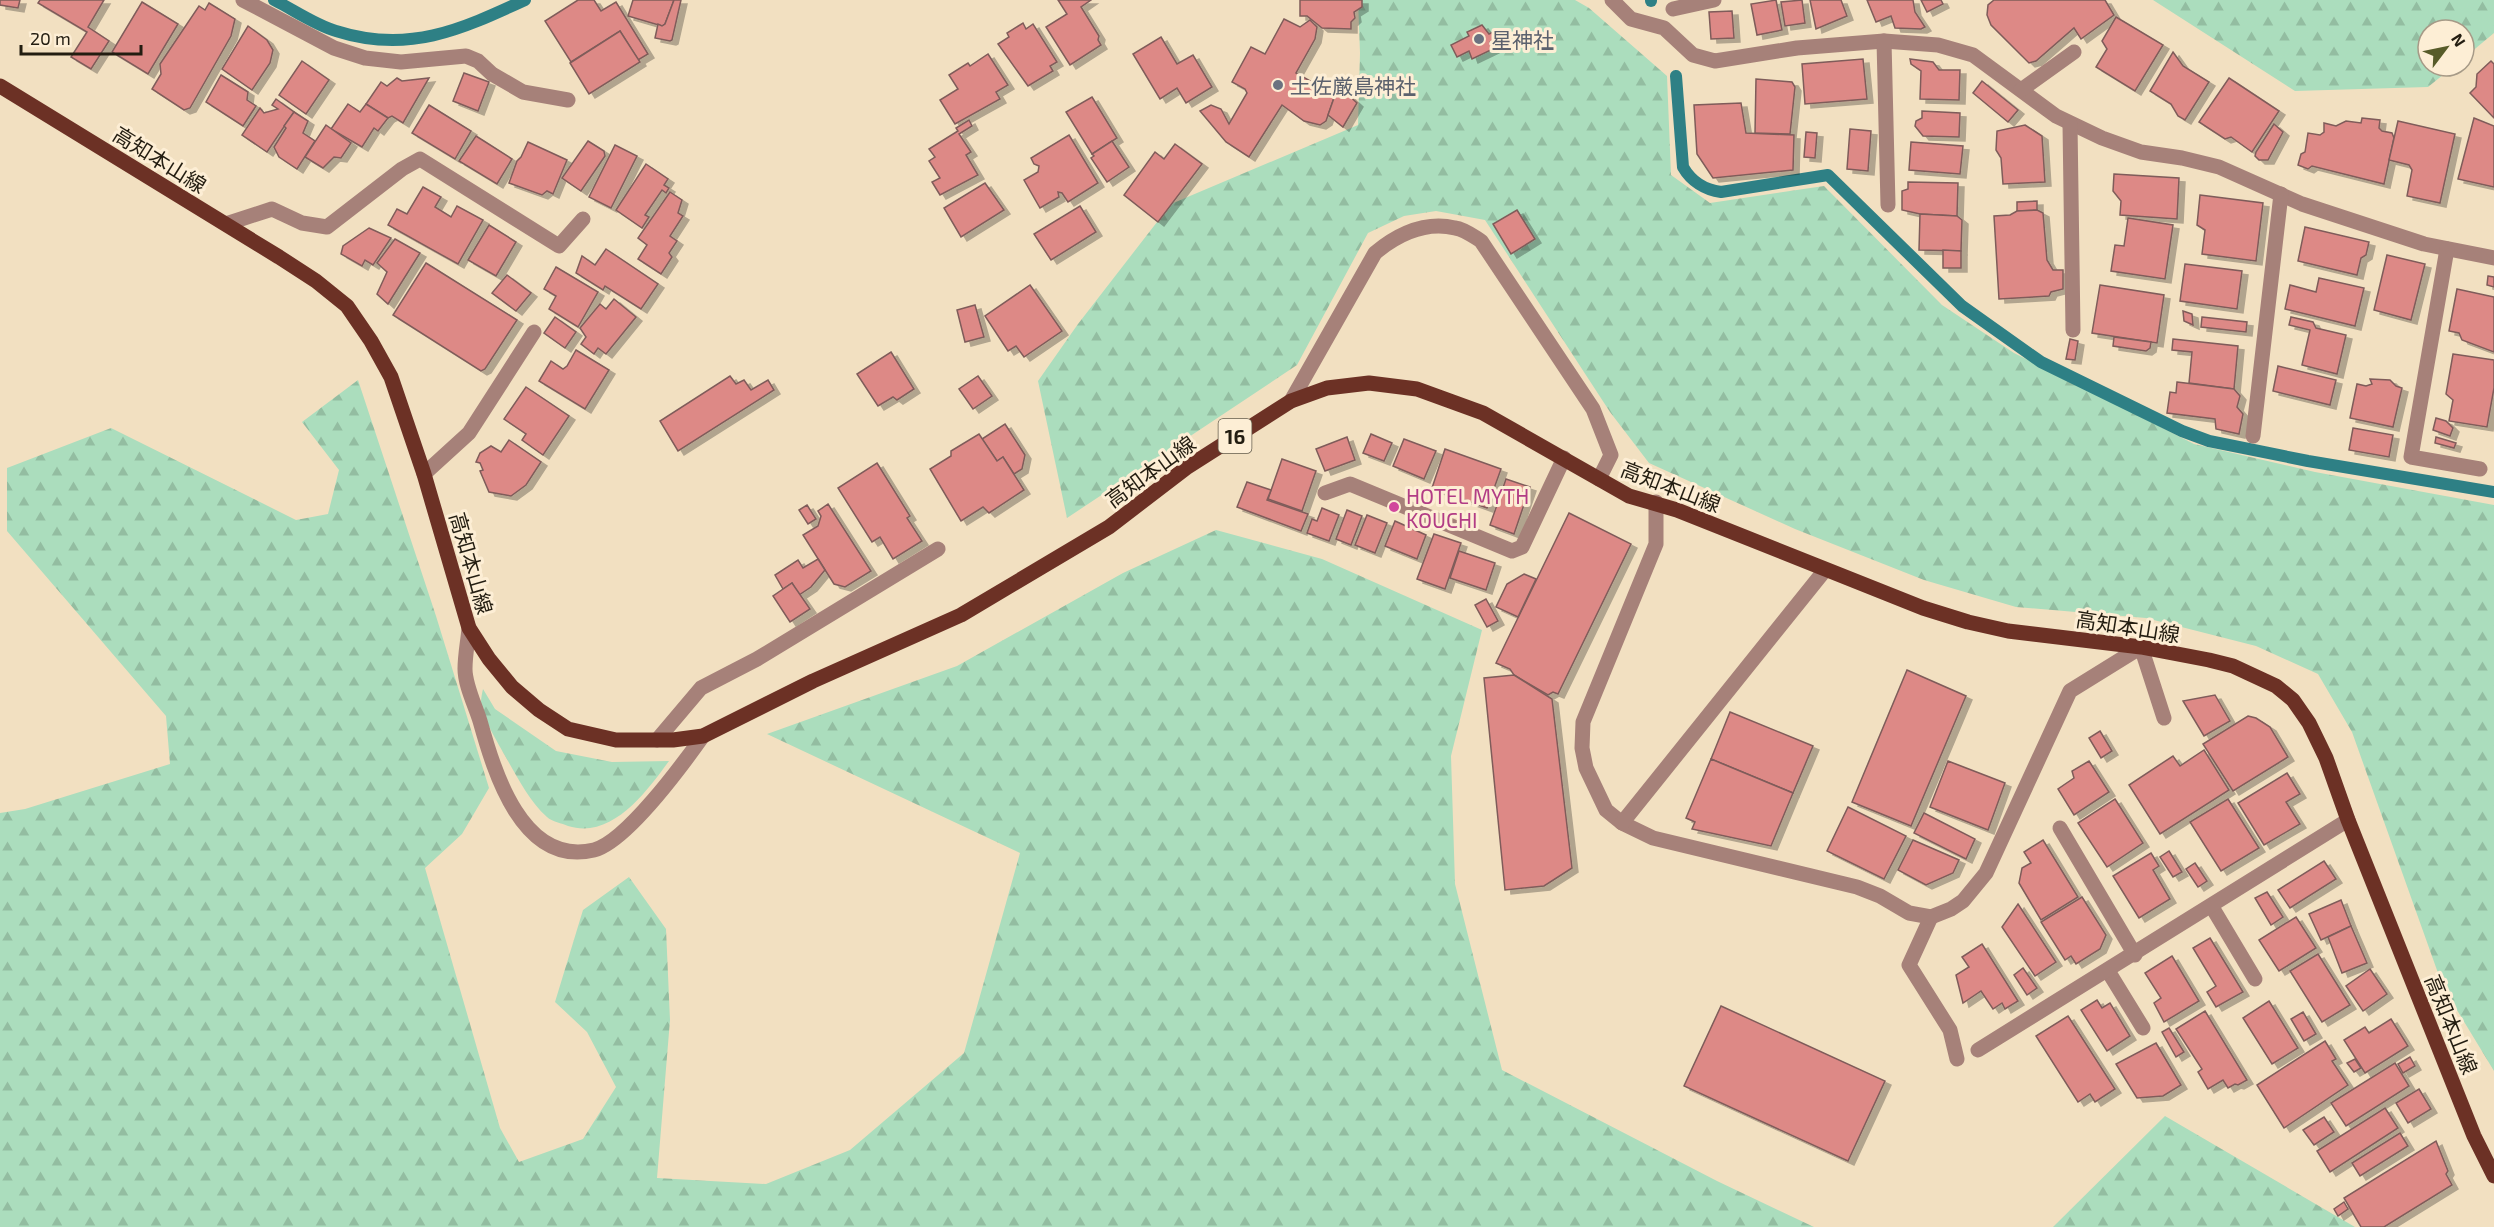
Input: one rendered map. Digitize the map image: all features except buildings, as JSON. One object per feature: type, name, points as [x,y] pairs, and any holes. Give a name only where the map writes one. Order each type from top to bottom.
[{"type":"main road","name":"高知本山線","points":[[0,86],[316,281],[347,306],[371,341],[391,377],[424,474],[469,628],[489,659],[512,687],[539,710],[568,729],[616,740],[657,740],[703,736],[813,681],[961,615],[1109,527],[1186,468],[1291,401],[1327,388],[1369,383],[1417,389],[1483,413],[1629,496],[1656,502],[1923,608],[2007,631],[2140,648],[2233,666],[2276,686],[2293,700],[2309,723],[2326,758],[2348,820],[2474,1136],[2494,1176]]},
{"type":"street","points":[[243,0],[334,48],[364,58],[401,62],[466,56],[478,60],[501,79],[523,92],[568,100]]},
{"type":"street","points":[[1612,0],[1630,19],[1664,28],[1693,55],[1715,61],[1797,48],[1884,41],[1938,45],[1973,55],[2056,116],[2070,124],[2140,152],[2182,158],[2219,167],[2302,204],[2424,244],[2494,258]]},
{"type":"street","points":[[1675,39],[1673,5],[1714,0]]},
{"type":"street","points":[[1884,41],[1888,205]]},
{"type":"street","points":[[2021,90],[2074,52]]},
{"type":"street","points":[[2070,124],[2073,330]]},
{"type":"street","points":[[226,224],[272,209],[302,223],[327,227],[402,169],[420,159],[560,246],[583,219]]},
{"type":"street","points":[[2253,436],[2281,194]]},
{"type":"street","points":[[1291,401],[1375,253],[1394,238],[1424,227],[1456,228],[1481,241],[1593,409],[1611,455],[1599,479]]},
{"type":"street","points":[[2447,249],[2411,457],[2480,469]]},
{"type":"street","points":[[424,474],[470,433],[534,332]]},
{"type":"street","points":[[1325,493],[1350,484],[1512,551],[1522,547],[1563,458]]},
{"type":"street","points":[[1656,502],[1656,544],[1583,722],[1582,748],[1587,768],[1606,810],[1622,823],[1653,838],[1857,888],[1880,896],[1909,913],[1931,917],[1963,901],[1986,873],[2070,691],[2140,648],[2164,718]]},
{"type":"street","points":[[657,740],[701,688],[757,659],[938,549]]},
{"type":"street","points":[[1622,823],[1825,570]]},
{"type":"street","points":[[469,628],[465,670],[493,766],[508,802],[519,818],[546,842],[579,853],[596,849],[615,837],[639,815],[682,766],[703,736]]},
{"type":"street","points":[[1978,1050],[2135,955],[2348,820]]},
{"type":"street","points":[[2060,828],[2135,955]]},
{"type":"street","points":[[2212,906],[2255,979]]},
{"type":"street","points":[[1931,917],[1909,965],[1950,1030],[1957,1059]]},
{"type":"street","points":[[2108,971],[2143,1028]]},
{"type":"green space","points":[[1358,0],[1575,0],[1589,8],[1667,76],[1671,175],[1710,203],[1824,186],[1942,305],[2014,353],[2194,444],[2315,472],[2494,505],[2494,1071],[2443,987],[2352,732],[2318,674],[2256,646],[2146,618],[2016,607],[1924,580],[1795,529],[1649,463],[1610,412],[1485,220],[1436,211],[1404,216],[1368,233],[1297,365],[1067,518],[1038,381],[1078,324],[1171,204],[1358,125],[1360,53]]},
{"type":"green space","points":[[2153,0],[2494,0],[2494,33],[2476,48],[2476,18],[2416,18],[2416,78],[2439,78],[2428,87],[2295,91]]},
{"type":"green space","points":[[358,380],[436,616],[489,788],[462,834],[425,868],[500,1128],[519,1162],[583,1139],[616,1087],[587,1032],[555,1002],[583,910],[629,877],[666,929],[670,1020],[657,1178],[766,1184],[850,1150],[964,1053],[1020,853],[767,734],[957,666],[1123,573],[1216,530],[1322,559],[1482,630],[1451,756],[1455,884],[1502,1070],[1717,1181],[1814,1227],[0,1227],[0,813],[25,809],[170,764],[166,716],[7,531],[7,468],[111,428],[296,520],[328,514],[339,470],[302,422]]},
{"type":"green space","points":[[483,689],[495,709],[556,751],[612,762],[669,761],[639,798],[613,819],[599,826],[584,828],[554,821],[549,819],[530,798],[496,740],[482,709]]},
{"type":"green space","points":[[2165,1116],[2355,1227],[2053,1227]]},
{"type":"waterway","points":[[274,0],[336,31],[362,38],[387,40],[410,39],[456,29],[525,0]]},
{"type":"waterway","points":[[1676,76],[1683,167],[1694,181],[1721,192],[1828,175],[1962,306],[2041,362],[2182,431],[2209,441],[2308,461],[2494,492]]},
{"type":"place","name":"星神社","points":[[1479,39]]},
{"type":"place","name":"土佐厳島神社","points":[[1278,85]]},
{"type":"place","name":"HOTEL MYTH KOUCHI","points":[[1394,507]]}]
